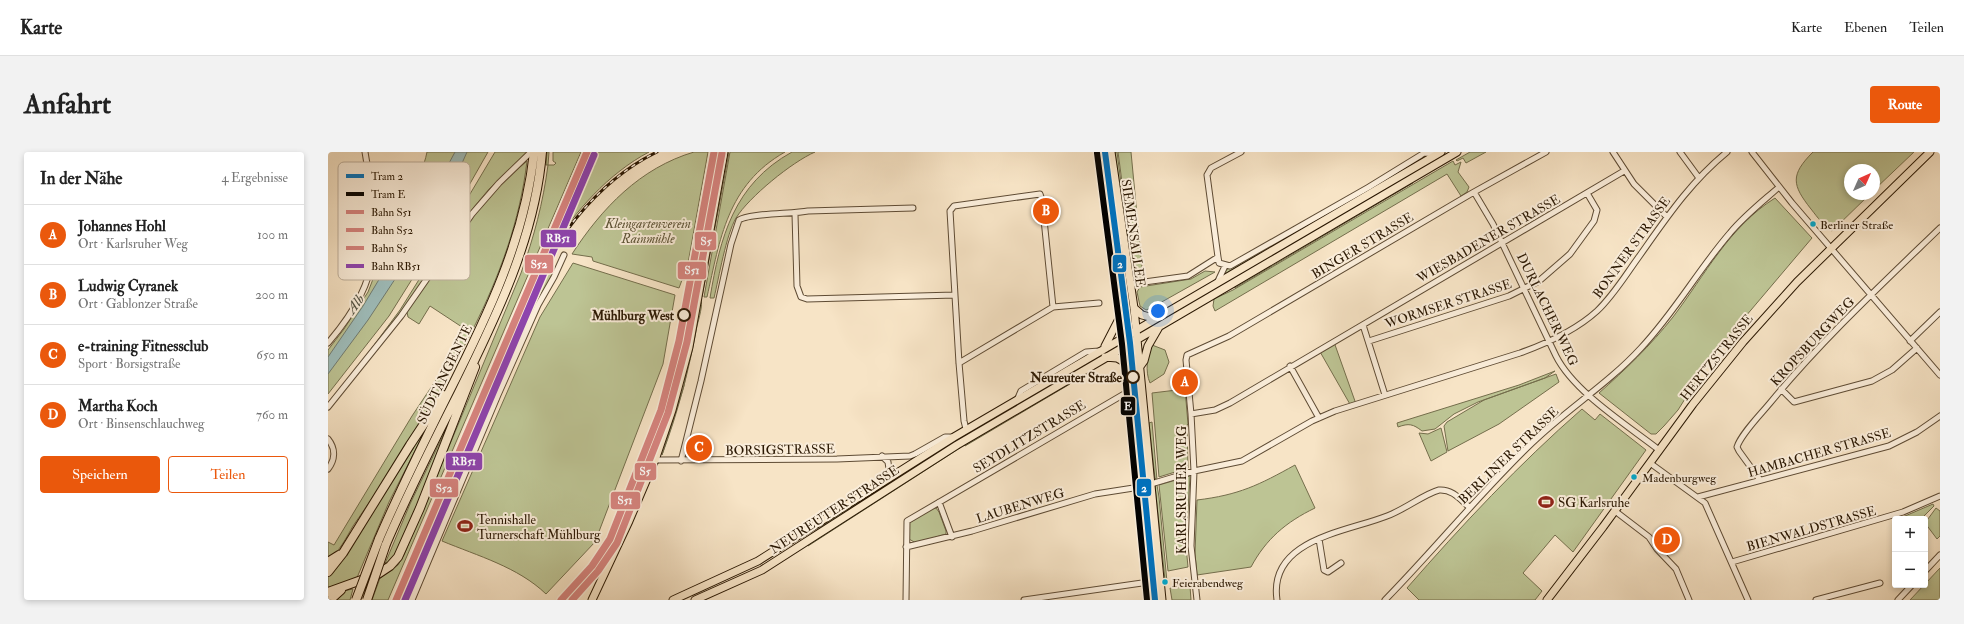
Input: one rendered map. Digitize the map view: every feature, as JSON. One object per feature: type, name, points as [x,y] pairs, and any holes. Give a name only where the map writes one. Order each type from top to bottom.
[{"type":"highway","name":"SÜDTANGENTE","points":[[356,600],[378,539],[494,297],[519,229],[527,201],[532,152]]},
{"type":"highway","name":"SÜDTANGENTE","points":[[367,600],[386,544],[504,296],[527,233],[536,197],[542,152]]},
{"type":"highway","points":[[328,592],[345,587],[384,571],[398,557],[420,508],[474,373],[477,354]]},
{"type":"highway","points":[[328,572],[343,552],[428,416],[458,373]]},
{"type":"highway","points":[[328,562],[343,552]]},
{"type":"highway","points":[[330,600],[345,587]]},
{"type":"main road","points":[[594,599],[655,460],[672,410],[684,368],[724,152]]},
{"type":"main road","name":"SIEMENSALLEE","points":[[1100,152],[1131,390],[1151,600]]},
{"type":"main road","name":"SIEMENSALLEE","points":[[1111,152],[1134,308],[1162,600]]},
{"type":"main road","name":"NEUREUTER STRASSE","points":[[695,600],[762,570],[971,437],[1105,357],[1457,152]]},
{"type":"main road","name":"HERTZSTRASSE","points":[[1547,600],[1615,511],[1712,379],[1743,342],[1797,282],[1930,152]]},
{"type":"main road","name":"NEUREUTER STRASSE","points":[[672,600],[758,561],[966,429],[1437,153]]},
{"type":"main road","points":[[1134,308],[1142,315],[1154,318]]},
{"type":"main road","points":[[1102,349],[1121,314]]},
{"type":"main road","points":[[1139,368],[1144,362],[1148,346],[1161,325]]},
{"type":"main road","points":[[1105,357],[1117,358],[1128,364]]},
{"type":"main road","points":[[966,429],[971,437]]},
{"type":"main road","points":[[1140,487],[1151,484]]},
{"type":"street","points":[[365,152],[367,162]]},
{"type":"street","points":[[470,217],[486,196],[532,152]]},
{"type":"street","points":[[1241,152],[1211,168],[1207,175],[1218,258],[1219,263],[1224,266],[1234,264],[1369,187],[1424,153],[1437,153],[1440,162]]},
{"type":"street","name":"BINGER STRASSE","points":[[1187,355],[1229,336],[1474,192],[1546,152]]},
{"type":"street","points":[[1613,152],[1624,171],[1644,196],[1667,217]]},
{"type":"street","points":[[1680,152],[1699,178]]},
{"type":"street","name":"BONNER STRASSE","points":[[1151,484],[1194,472],[1230,465],[1247,459],[1319,418],[1385,395],[1520,353],[1549,341],[1580,324],[1600,308],[1667,217],[1699,178],[1727,152]]},
{"type":"street","points":[[1752,152],[1778,188],[1940,375]]},
{"type":"street","name":"WIESBADENER STRASSE","points":[[1191,414],[1210,411],[1224,406],[1624,171]]},
{"type":"street","name":"BERLINER STRASSE","points":[[1385,600],[1469,507],[1537,438],[1565,414],[1612,378],[1644,345],[1670,316],[1730,233],[1751,211],[1778,188]]},
{"type":"street","name":"DURLACHER WEG","points":[[1474,192],[1489,215],[1549,341],[1566,373],[1590,396],[1660,450]]},
{"type":"street","name":"WORMSER STRASSE","points":[[1369,341],[1525,289],[1539,281],[1560,264],[1576,247],[1594,221],[1596,210],[1587,193]]},
{"type":"street","points":[[966,429],[959,363],[950,211],[954,206],[1040,194],[1042,200],[1053,307]]},
{"type":"street","points":[[681,461],[701,381],[731,244],[738,222],[746,216],[795,214],[808,211],[913,208]]},
{"type":"street","points":[[795,214],[797,286],[801,297],[807,299],[955,295]]},
{"type":"street","name":"KROPSBURGWEG","points":[[1760,480],[1739,451],[1738,446],[1781,389],[1826,339],[1940,228]]},
{"type":"street","points":[[412,600],[498,395],[538,305],[554,277],[564,255]]},
{"type":"street","points":[[1130,284],[1188,276],[1218,258]]},
{"type":"street","points":[[1218,281],[1224,266]]},
{"type":"street","points":[[328,343],[357,303],[367,280]]},
{"type":"street","points":[[328,407],[401,316],[426,280]]},
{"type":"street","points":[[959,363],[1053,307],[1099,303]]},
{"type":"street","points":[[1910,341],[1940,312]]},
{"type":"street","points":[[1363,325],[1385,395]]},
{"type":"street","points":[[1781,389],[1794,402],[1860,386],[1885,374],[1917,348]]},
{"type":"street","name":"KARLSRUHER WEG","points":[[1187,355],[1186,360],[1194,472],[1191,546],[1197,600]]},
{"type":"street","points":[[1290,366],[1319,418]]},
{"type":"street","name":"SEYDLITZSTRASSE","points":[[906,547],[906,523],[939,502],[1131,390]]},
{"type":"street","name":"HAMBACHER STRASSE","points":[[1698,497],[1889,446],[1917,432],[1940,416]]},
{"type":"street","name":"BORSIGSTRASSE","points":[[655,460],[837,459],[915,454],[945,437],[954,437]]},
{"type":"street","points":[[328,440],[333,448],[334,455],[328,469]]},
{"type":"street","points":[[881,482],[889,469],[888,462],[882,456]]},
{"type":"street","points":[[1650,463],[1707,505],[1748,600]]},
{"type":"street","name":"LAUBENWEG","points":[[906,547],[952,537],[1095,494],[1140,487]]},
{"type":"street","points":[[1277,600],[1278,580],[1286,562],[1301,549],[1319,539],[1341,529],[1389,516],[1439,490],[1445,490],[1453,493],[1469,507]]},
{"type":"street","name":"BIENWALDSTRASSE","points":[[1732,562],[1904,512],[1940,496]]},
{"type":"street","points":[[939,502],[952,537]]},
{"type":"street","points":[[1615,511],[1647,535],[1657,549],[1675,568],[1689,600]]},
{"type":"street","points":[[1319,539],[1324,570],[1328,572],[1341,563]]},
{"type":"street","points":[[906,547],[906,600]]},
{"type":"street","points":[[1928,568],[1940,555]]},
{"type":"street","points":[[1024,600],[1149,582]]},
{"type":"street","points":[[1816,600],[1880,583]]},
{"type":"street","points":[[1898,600],[1909,588]]},
{"type":"green space","points":[[427,152],[488,152],[470,184],[470,162],[424,162]]},
{"type":"green space","points":[[495,152],[528,152],[489,189],[470,213],[470,194]]},
{"type":"green space","points":[[537,152],[532,192],[523,231],[511,269],[481,337],[526,215],[532,190]]},
{"type":"green space","points":[[547,152],[549,152],[548,165],[546,165]]},
{"type":"green space","points":[[553,152],[581,152],[388,600],[372,600],[380,578],[398,565],[404,555],[521,273],[538,220],[548,165],[554,165],[556,163],[553,161]]},
{"type":"green space","points":[[590,152],[595,152],[584,177],[586,179],[594,166],[598,152],[649,152],[634,161],[606,182],[570,222],[551,250],[557,229]]},
{"type":"green space","name":"Kleingartenverein Rainmühle","points":[[694,152],[708,152],[685,280],[682,280],[679,288],[593,261],[592,257],[572,254],[596,221],[624,192],[656,168],[674,159]]},
{"type":"green space","points":[[730,152],[785,152],[766,165],[750,180],[738,197],[722,234],[707,297],[704,297]]},
{"type":"green space","points":[[792,152],[815,152],[783,172],[772,181],[751,200],[736,218],[732,225],[726,245],[714,298],[710,298],[725,233],[743,196],[756,180],[772,165]]},
{"type":"green space","points":[[1108,152],[1134,320],[1131,322]]},
{"type":"green space","points":[[1115,152],[1117,152],[1133,274],[1131,274]]},
{"type":"green space","points":[[1118,152],[1131,152],[1143,278],[1137,278],[1134,272]]},
{"type":"green space","points":[[1470,152],[1486,152],[1466,163],[1463,158],[1457,161],[1456,160]]},
{"type":"green space","points":[[1813,152],[1914,152],[1880,184],[1880,164],[1844,164],[1844,200],[1864,200],[1832,231],[1823,224],[1805,201],[1797,186],[1797,174],[1800,167]]},
{"type":"green space","points":[[728,153],[729,153],[701,297]]},
{"type":"green space","points":[[1424,155],[1427,157],[1223,275],[1225,270],[1237,265]]},
{"type":"green space","points":[[527,161],[519,205],[507,247],[492,288],[474,328],[431,406],[384,481],[345,540],[328,560],[328,542],[334,545],[412,416],[436,380],[465,329],[430,306],[419,324],[408,317],[407,312],[429,280],[470,280],[470,219],[500,184]]},
{"type":"green space","points":[[1431,161],[1386,189],[1146,331],[1218,285]]},
{"type":"green space","points":[[1453,161],[1455,165],[1461,162],[1458,172],[1469,187],[1467,192],[1461,196],[1447,174],[1215,311],[1213,306],[1214,299],[1233,290]]},
{"type":"green space","points":[[1412,182],[1413,183],[1235,288],[1234,286]]},
{"type":"green space","points":[[1775,198],[1812,238],[1712,356],[1678,410],[1656,434],[1651,434],[1599,393],[1638,357],[1665,327],[1731,237],[1744,223]]},
{"type":"green space","points":[[547,263],[553,270],[551,277],[522,333],[446,507],[409,600],[401,600],[520,316],[533,286]]},
{"type":"green space","points":[[573,263],[675,295],[663,364],[595,542],[546,594],[523,576],[510,569],[442,541],[540,317]]},
{"type":"green space","points":[[1205,271],[1215,272],[1151,308],[1146,310],[1140,306],[1137,292],[1140,287],[1191,279]]},
{"type":"green space","points":[[373,280],[412,280],[389,316],[328,394],[328,350],[344,329],[368,292]]},
{"type":"green space","points":[[419,280],[423,280],[399,315],[366,356],[400,310]]},
{"type":"green space","points":[[701,299],[702,305],[685,382]]},
{"type":"green space","points":[[1334,342],[1356,404],[1351,406],[1319,350]]},
{"type":"green space","points":[[1152,345],[1165,350],[1169,362],[1164,374],[1150,383],[1148,379],[1147,364]]},
{"type":"green space","points":[[1116,346],[975,431],[973,429]]},
{"type":"green space","points":[[470,359],[466,369],[383,543],[407,485]]},
{"type":"green space","points":[[1555,371],[1545,378],[1478,402],[1454,414],[1435,429],[1422,431],[1416,427],[1408,425],[1398,427],[1397,423],[1519,385]]},
{"type":"green space","points":[[1556,374],[1559,382],[1499,424],[1448,451],[1444,426],[1447,422],[1484,400]]},
{"type":"green space","points":[[1070,384],[965,446],[964,445]]},
{"type":"green space","points":[[1185,389],[1188,424],[1188,468],[1159,477],[1152,393]]},
{"type":"green space","points":[[683,390],[673,423],[662,455]]},
{"type":"green space","name":"SG Karlsruhe","points":[[1582,409],[1595,420],[1600,414],[1646,450],[1573,552],[1555,535],[1523,573],[1542,591],[1535,600],[1419,600],[1407,588],[1492,496],[1536,451]]},
{"type":"green space","points":[[451,419],[407,533],[391,561],[384,566],[410,504]]},
{"type":"green space","points":[[1152,422],[1157,480],[1155,478],[1149,423]]},
{"type":"green space","points":[[424,428],[426,429],[389,502],[356,580],[328,590],[328,576],[333,571]]},
{"type":"green space","points":[[1441,428],[1447,452],[1431,461],[1419,433],[1428,434]]},
{"type":"green space","points":[[956,438],[957,440],[810,535],[843,511]]},
{"type":"green space","points":[[960,448],[808,546],[810,543]]},
{"type":"green space","points":[[1295,465],[1315,508],[1295,519],[1278,532],[1263,548],[1251,567],[1197,575],[1195,554],[1197,500],[1237,492],[1259,484]]},
{"type":"green space","points":[[1190,476],[1186,546],[1188,567],[1168,571],[1159,485]]},
{"type":"green space","points":[[1157,485],[1167,582],[1165,580],[1155,486]]},
{"type":"green space","points":[[1933,504],[1934,506],[1924,516],[1905,516]]},
{"type":"green space","points":[[936,508],[939,512],[946,534],[916,543],[909,539],[909,523]]},
{"type":"green space","points":[[1936,508],[1940,511],[1940,536],[1937,539],[1928,527],[1928,519]]},
{"type":"green space","points":[[1940,568],[1940,600],[1910,600],[1921,588],[1928,588],[1928,581]]},
{"type":"green space","points":[[1190,586],[1191,600],[1172,600],[1170,588]]},
{"type":"green space","points":[[353,589],[350,600],[332,600],[343,591]]},
{"type":"water","points":[[455,152],[467,152],[463,162],[450,162]]},
{"type":"water","points":[[379,280],[394,280],[368,320],[328,374],[328,357]]},
{"type":"railway","points":[[522,307],[546,261],[561,239],[594,198],[614,180],[657,152]]},
{"type":"tram line","name":"2","points":[[1105,152],[1130,343],[1155,600]]},
{"type":"tram line","name":"E","points":[[1097,153],[1122,344],[1147,600]]},
{"type":"rail line","name":"S52","points":[[396,600],[587,152]]},
{"type":"rail line","name":"S51","points":[[561,600],[592,566],[610,539],[661,410],[679,341],[714,152]]},
{"type":"rail line","name":"S5","points":[[572,600],[598,571],[617,543],[668,413],[687,342],[722,153]]},
{"type":"rail line","name":"RB51","points":[[405,600],[594,155]]},
{"type":"place","name":"Ludwig Cyranek","points":[[1046,211]]},
{"type":"place","name":"Berliner Straße","points":[[1813,224]]},
{"type":"place","name":"Mühlburg West","points":[[684,315]]},
{"type":"place","name":"Neureuter Straße","points":[[1133,377]]},
{"type":"place","name":"Johannes Hohl","points":[[1185,382]]},
{"type":"place","name":"e-training Fitnessclub","points":[[699,448]]},
{"type":"place","name":"Madenburgweg","points":[[1634,477]]},
{"type":"place","name":"SG Karlsruhe","points":[[1546,502]]},
{"type":"place","name":"Tennishalle Turnerschaft Mühlburg","points":[[465,526]]},
{"type":"place","name":"Martha Koch","points":[[1667,540]]},
{"type":"place","name":"Feierabendweg","points":[[1165,582]]},
{"type":"water label","name":"Alb","points":[[355,304]]}]
